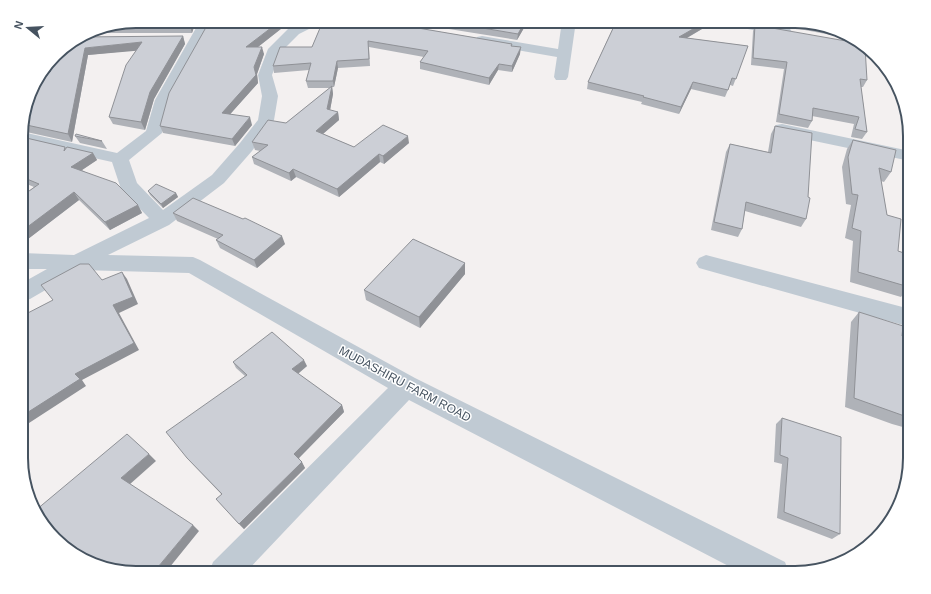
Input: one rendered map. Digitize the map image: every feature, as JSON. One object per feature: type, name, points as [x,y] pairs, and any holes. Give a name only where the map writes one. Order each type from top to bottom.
[{"type":"street","points":[[120,159],[154,133],[163,100],[203,28]]},
{"type":"street","points":[[28,290],[75,263],[162,220],[218,179],[246,147],[266,120],[270,96],[265,75],[273,52],[294,31],[300,28]]},
{"type":"street","points":[[561,77],[568,28]]},
{"type":"street","points":[[764,28],[801,35]]},
{"type":"street","points":[[181,38],[197,38]]},
{"type":"street","points":[[471,38],[565,54]]},
{"type":"street","points":[[777,128],[903,155]]},
{"type":"street","points":[[28,138],[120,159]]},
{"type":"street","points":[[120,159],[128,185],[162,220]]},
{"type":"street","name":"MUDASHIRU FARM ROAD","points":[[28,261],[192,265],[406,386],[760,566]]},
{"type":"street","points":[[706,263],[903,316]]},
{"type":"street","points":[[231,566],[406,386]]},
{"type":"building","points":[[206,28],[271,28],[246,47],[262,47],[254,67],[256,75],[222,113],[250,117],[232,139],[160,126],[169,93]]},
{"type":"building","points":[[320,28],[418,28],[512,44],[511,46],[521,47],[512,66],[499,64],[489,78],[420,62],[428,51],[368,41],[369,59],[337,61],[333,81],[306,81],[311,63],[273,66],[280,47],[312,47]]},
{"type":"building","points":[[482,28],[521,28],[518,34]]},
{"type":"building","points":[[613,28],[695,28],[679,37],[748,46],[736,79],[732,78],[728,90],[693,82],[681,107],[588,82]]},
{"type":"building","points":[[755,28],[772,28],[847,41],[855,46],[865,55],[867,80],[860,79],[867,132],[855,129],[859,117],[813,108],[812,121],[779,114],[787,62],[753,58]]},
{"type":"building","points":[[183,36],[150,92],[141,122],[109,117],[126,65],[142,42],[85,48],[68,134],[29,125],[36,94],[46,76],[70,50],[94,37]]},
{"type":"building","points":[[332,86],[327,109],[338,112],[316,131],[354,147],[383,125],[408,136],[383,156],[379,154],[337,189],[293,169],[289,173],[252,157],[268,145],[252,142],[268,120],[286,123]]},
{"type":"building","points":[[775,126],[812,133],[808,197],[810,198],[806,219],[746,202],[742,229],[714,222],[730,144],[771,153]]},
{"type":"building","points":[[76,134],[102,141],[75,136]]},
{"type":"building","points":[[28,138],[65,147],[64,151],[67,147],[93,153],[71,167],[116,183],[138,205],[105,222],[74,192],[28,226],[28,192],[39,184],[28,179]]},
{"type":"building","points":[[853,140],[896,150],[891,172],[879,168],[887,215],[901,219],[898,251],[903,253],[903,285],[858,272],[861,231],[852,228],[858,195],[852,194],[848,157]]},
{"type":"building","points":[[156,184],[176,193],[161,204],[148,191]]},
{"type":"building","points":[[193,198],[243,219],[245,218],[282,236],[254,260],[216,240],[223,235],[173,213]]},
{"type":"building","points":[[413,239],[465,263],[419,317],[364,290]]},
{"type":"building","points":[[80,264],[89,264],[102,280],[122,272],[133,297],[113,305],[134,343],[75,374],[80,379],[28,412],[28,313],[53,300],[41,285]]},
{"type":"building","points":[[859,312],[903,326],[903,416],[854,398]]},
{"type":"building","points":[[272,332],[304,360],[292,369],[342,405],[294,454],[302,462],[239,524],[216,499],[222,494],[187,458],[166,432],[247,375],[233,362]]},
{"type":"building","points":[[782,418],[841,437],[840,534],[784,512],[788,458],[780,455]]},
{"type":"building","points":[[127,434],[149,454],[121,478],[193,525],[159,566],[122,565],[101,560],[76,548],[50,524],[40,507]]}]
